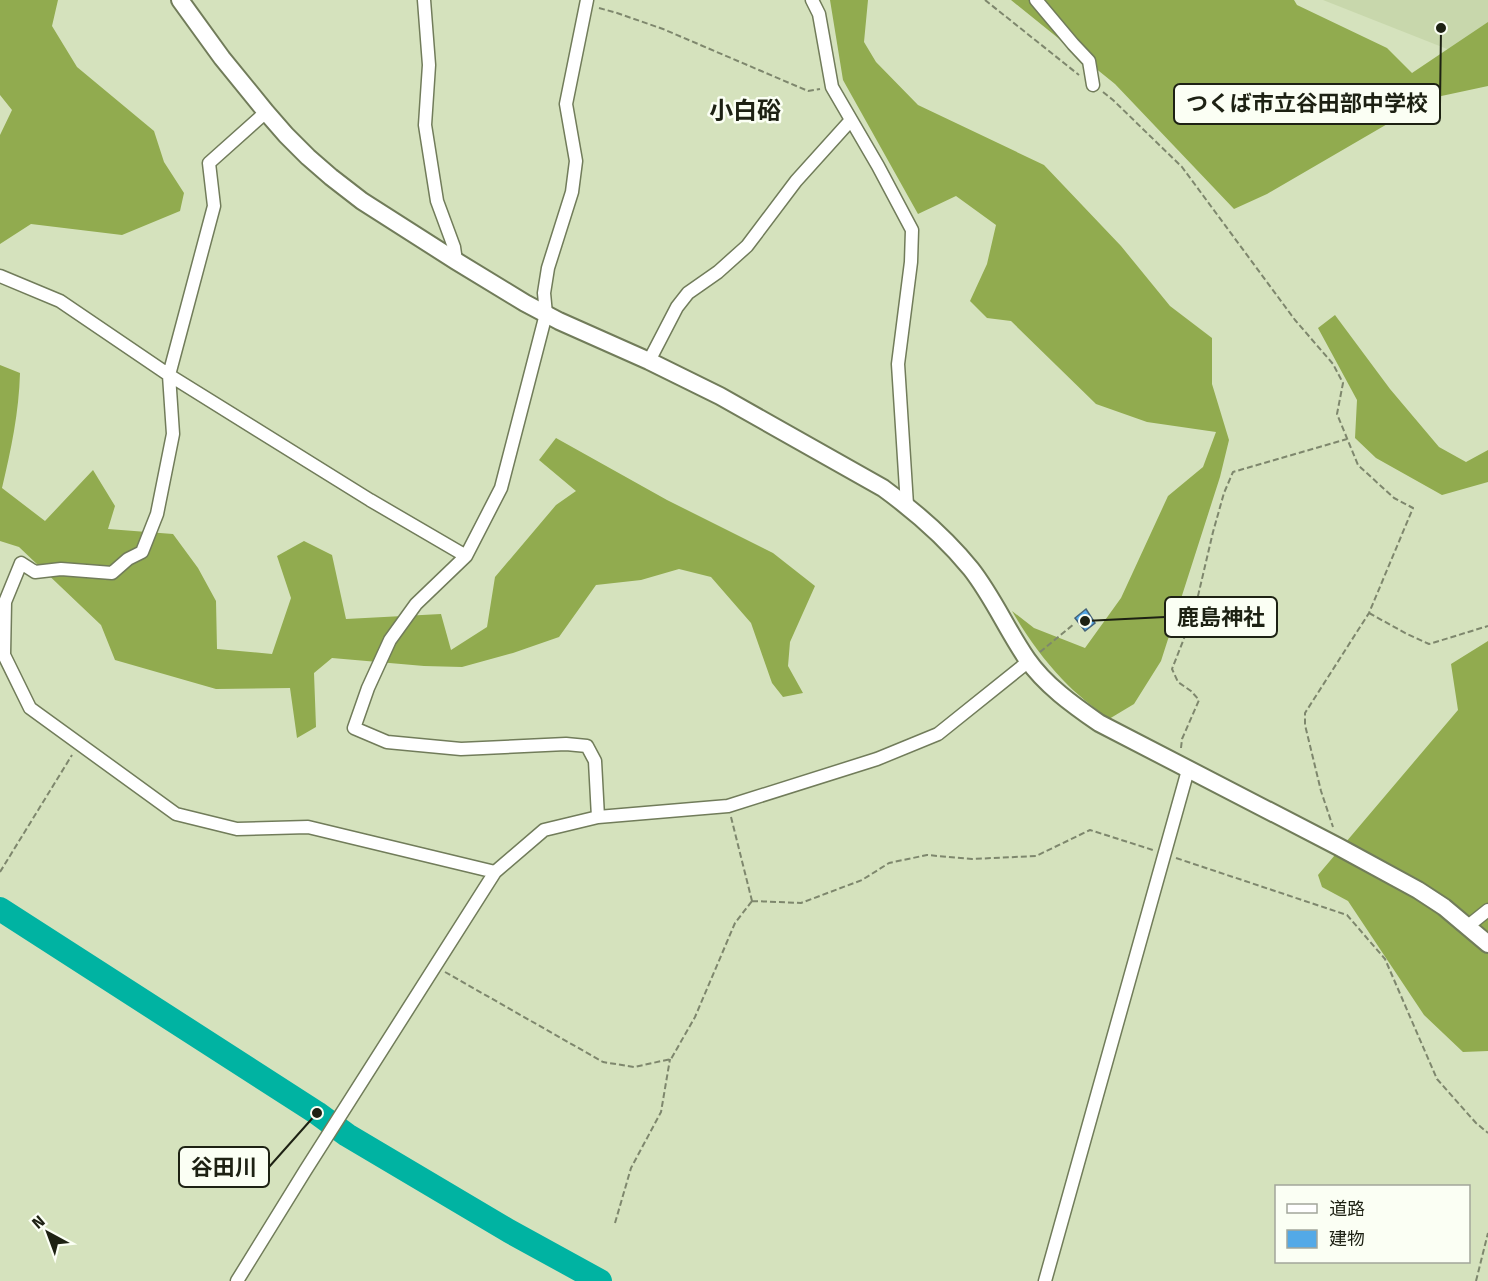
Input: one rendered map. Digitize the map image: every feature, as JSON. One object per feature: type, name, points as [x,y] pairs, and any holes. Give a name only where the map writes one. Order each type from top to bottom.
[{"type":"street","points":[[180,0],[222,58],[266,112],[308,157],[345,189],[517,298],[546,314],[720,396],[882,488],[929,524],[972,570],[1029,662],[1066,699],[1099,723],[1418,890],[1444,907],[1488,944]]},
{"type":"street","points":[[424,0],[429,65],[425,124],[437,201],[454,247],[456,261]]},
{"type":"street","points":[[813,0],[819,14],[832,87],[912,230],[911,261],[898,364],[907,506]]},
{"type":"street","points":[[1036,0],[1089,61],[1093,85]]},
{"type":"street","points":[[586,2],[566,104],[576,161],[572,192],[548,268],[544,293],[546,314],[501,488],[466,556],[416,604],[390,640],[368,688],[354,728],[387,742],[461,749],[566,744],[587,746],[595,761],[598,817]]},
{"type":"street","points":[[266,112],[209,164],[214,206],[169,375],[173,434],[157,514],[142,552],[128,559],[112,573],[61,569],[35,572],[21,563],[5,602],[4,655],[30,708],[176,814],[237,829],[308,827],[495,872]]},
{"type":"street","points":[[649,361],[677,307],[688,293],[718,272],[747,246],[796,181],[851,120]]},
{"type":"street","points":[[0,276],[60,301],[169,375],[370,500],[466,556]]},
{"type":"street","points":[[237,1281],[495,872],[544,830],[598,817],[728,806],[877,759],[938,734],[1029,662]]},
{"type":"street","points":[[1045,1281],[1165,854],[1184,768]]},
{"type":"street","points":[[1468,926],[1488,910]]},
{"type":"path","points":[[985,0],[1113,100],[1182,166],[1295,320],[1333,364],[1342,383],[1337,414],[1359,465],[1394,498],[1413,508],[1370,613],[1305,713],[1305,725],[1318,780],[1339,847]]},
{"type":"path","points":[[586,2],[663,29],[808,91],[832,87]]},
{"type":"path","points":[[1184,768],[1182,739],[1198,700],[1191,691],[1178,682],[1172,669],[1194,613],[1221,503],[1233,472],[1347,439]]},
{"type":"path","points":[[1370,613],[1429,645],[1488,626]]},
{"type":"path","points":[[1029,662],[1074,624]]},
{"type":"path","points":[[0,872],[79,744]]},
{"type":"path","points":[[728,806],[752,901]]},
{"type":"path","points":[[752,901],[801,903],[862,880],[889,863],[927,855],[972,859],[1036,856],[1090,830],[1347,915],[1385,959],[1437,1079],[1476,1123],[1488,1133]]},
{"type":"path","points":[[615,1223],[631,1168],[661,1112],[670,1059],[695,1017],[735,923],[752,901]]},
{"type":"path","points":[[435,967],[603,1062],[634,1067],[670,1059]]},
{"type":"path","points":[[1476,1281],[1488,1233]]},
{"type":"shaded area","points":[[1323,0],[1488,0],[1488,56],[1480,62]]},
{"type":"green space","points":[[0,0],[58,0],[52,26],[77,67],[154,131],[164,162],[184,193],[180,211],[122,235],[31,224],[0,244],[0,135],[12,110],[0,95]]},
{"type":"green space","points":[[830,0],[868,0],[864,42],[876,62],[918,105],[1044,165],[1121,246],[1170,306],[1212,338],[1212,384],[1229,440],[1220,477],[1161,661],[1134,704],[1109,719],[1067,685],[1035,647],[1012,611],[1034,628],[1085,648],[1121,598],[1168,496],[1203,467],[1216,432],[1147,422],[1096,404],[1011,321],[987,318],[970,301],[987,264],[996,225],[956,196],[918,214],[843,80]]},
{"type":"green space","points":[[1011,0],[1294,0],[1297,5],[1387,48],[1412,73],[1488,22],[1488,86],[1432,98],[1267,194],[1234,209],[1115,84]]},
{"type":"green space","points":[[1335,315],[1390,389],[1439,447],[1466,462],[1488,450],[1488,482],[1442,495],[1376,458],[1355,438],[1357,400],[1318,328]]},
{"type":"green space","points":[[0,365],[20,373],[14,431],[2,488],[45,521],[93,470],[115,506],[108,529],[173,534],[198,568],[216,601],[217,649],[272,654],[291,598],[277,556],[304,541],[332,555],[346,619],[441,614],[451,650],[487,627],[495,577],[556,505],[576,491],[539,460],[556,438],[667,500],[773,553],[815,586],[790,642],[788,666],[803,693],[783,697],[772,683],[751,623],[711,577],[679,569],[641,580],[596,585],[559,637],[462,667],[332,658],[314,673],[316,727],[297,738],[290,688],[216,689],[115,660],[101,625],[19,547],[0,541]]},
{"type":"green space","points":[[1488,641],[1488,1051],[1463,1052],[1424,1015],[1348,901],[1322,887],[1318,875],[1458,710],[1451,664]]},
{"type":"building","points":[[1086,609],[1095,623],[1085,631],[1075,618]]},
{"type":"waterway","points":[[0,909],[317,1113],[347,1135],[509,1231],[600,1281]]},
{"type":"place","name":"つくば市立谷田部中学校","points":[[1441,28]]},
{"type":"place","name":"鹿島神社","points":[[1085,621]]},
{"type":"place","name":"谷田川","points":[[317,1113]]},
{"type":"district","name":"小白硲","points":[[745,111]]}]
